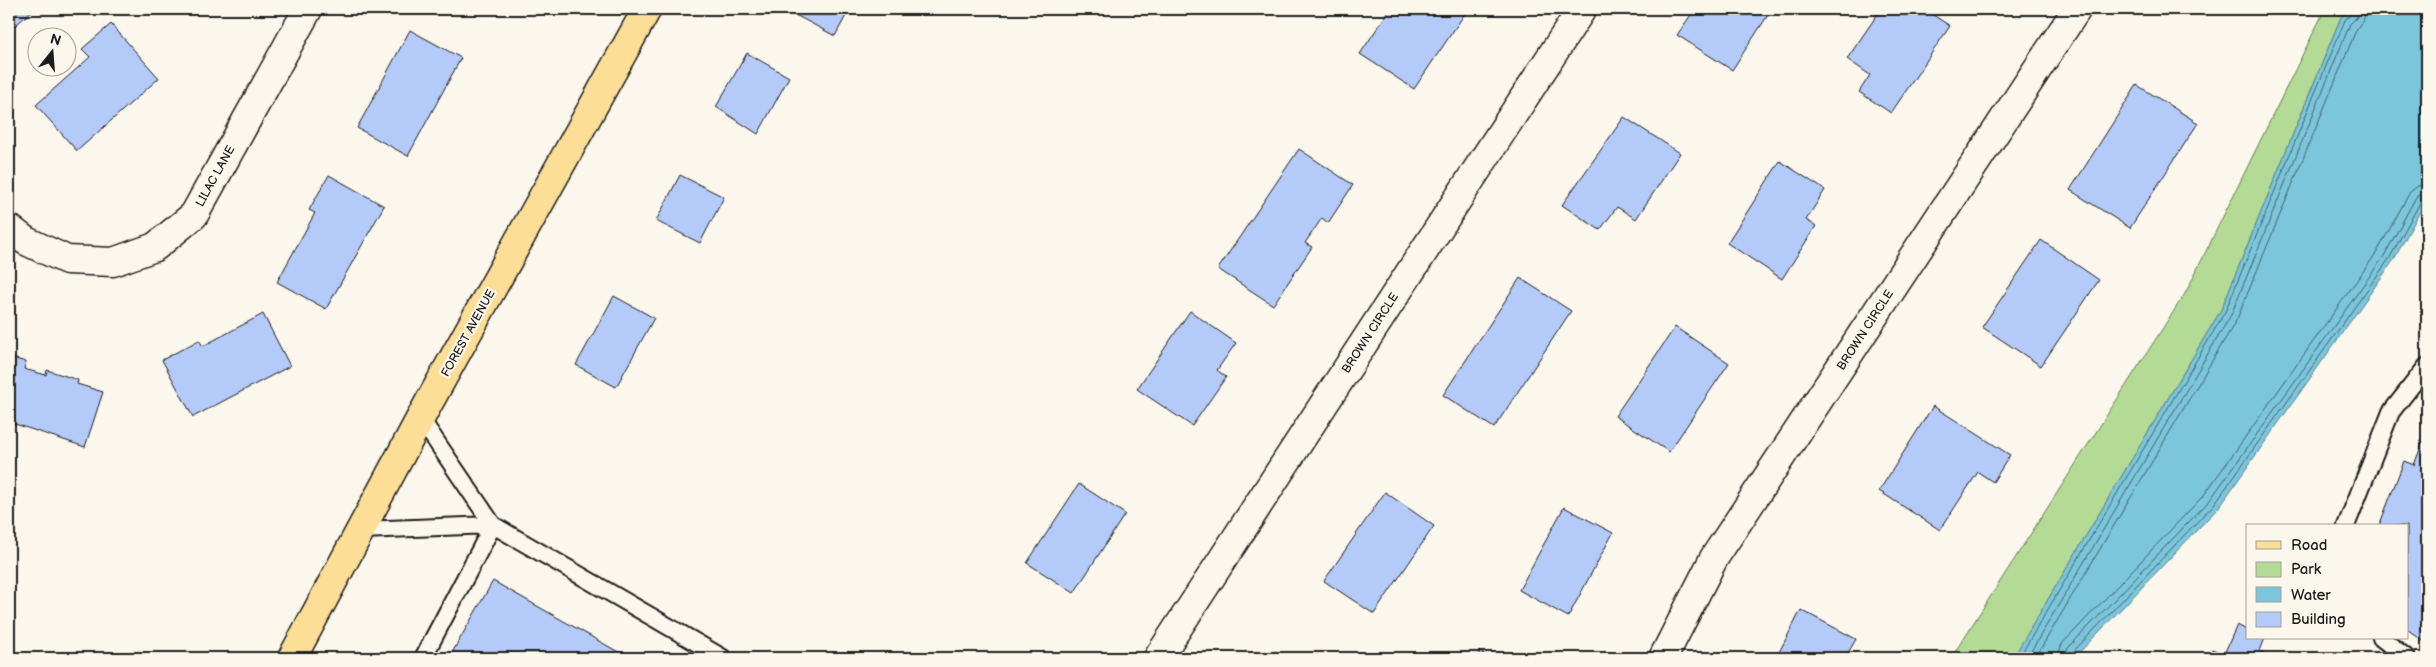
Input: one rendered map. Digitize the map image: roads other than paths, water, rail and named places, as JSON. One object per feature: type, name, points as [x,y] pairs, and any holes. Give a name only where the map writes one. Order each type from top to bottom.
[{"type":"main road","name":"FOREST AVENUE","points":[[292,658],[646,9]]},
{"type":"street","name":"LILAC LANE","points":[[9,228],[26,241],[67,260],[113,262],[155,247],[194,215],[308,9]]},
{"type":"street","name":"BROWN CIRCLE","points":[[1158,658],[1582,9]]},
{"type":"street","name":"BROWN CIRCLE","points":[[1663,658],[1714,558],[2077,9]]},
{"type":"lane","points":[[2347,524],[2391,412],[2427,366]]},
{"type":"lane","points":[[421,419],[493,525],[723,658]]},
{"type":"lane","points":[[361,530],[493,525]]},
{"type":"lane","points":[[423,658],[493,525]]},
{"type":"lane","points":[[2384,640],[2407,658]]},
{"type":"water","points":[[2350,9],[2427,9],[2427,199],[2393,261],[2219,507],[2074,658],[2013,658],[2221,310],[2341,17]]}]
